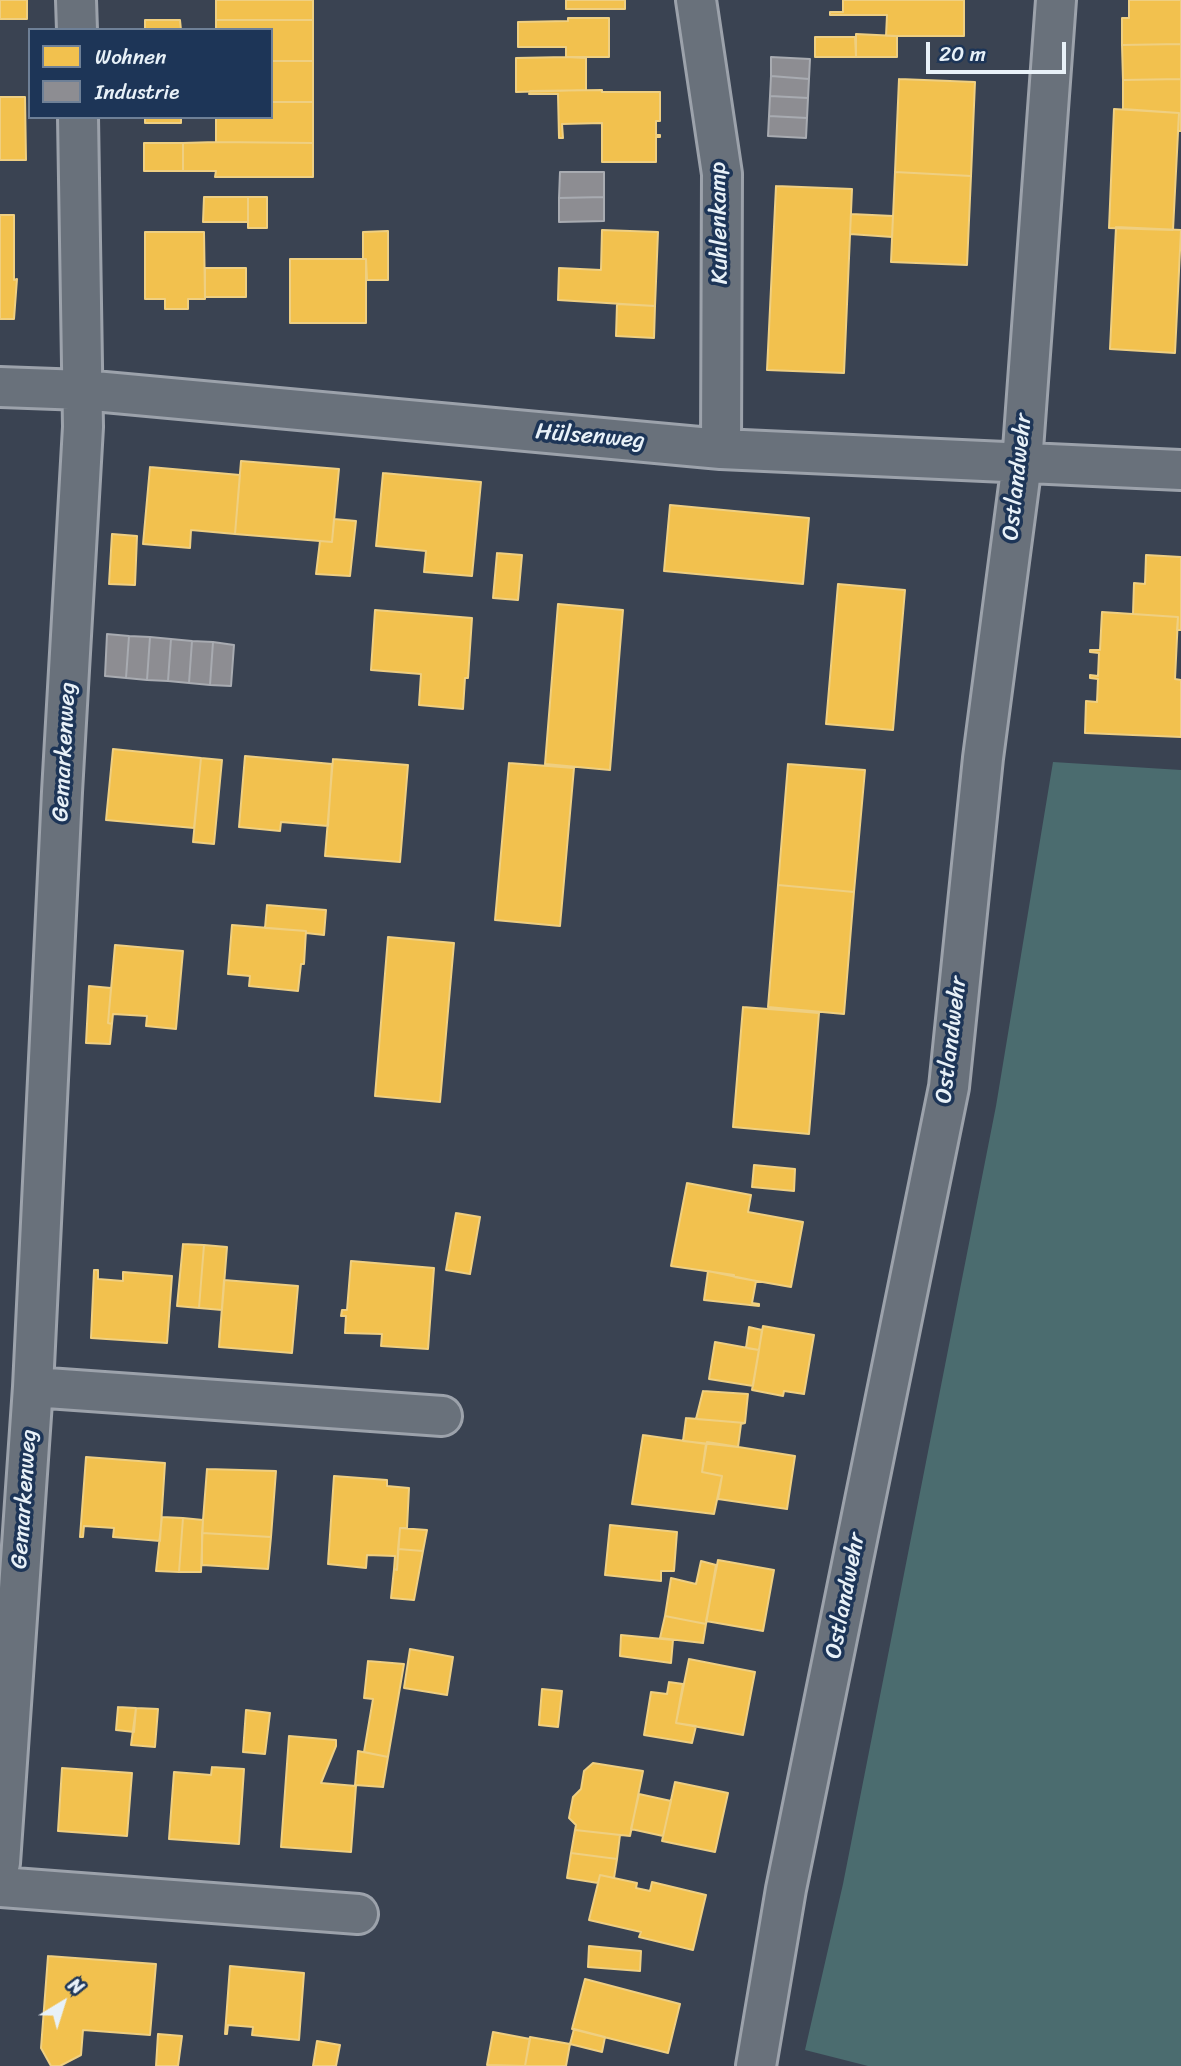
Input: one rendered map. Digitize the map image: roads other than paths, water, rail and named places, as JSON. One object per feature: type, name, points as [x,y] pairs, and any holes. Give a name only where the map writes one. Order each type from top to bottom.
[{"type":"street","points":[[76,0],[77,28]]},
{"type":"street","name":"Kuhlenkamp","points":[[696,0],[722,174],[721,449]]},
{"type":"street","name":"Ostlandwehr","points":[[756,2066],[786,1889],[949,1087],[983,758],[1022,463],[1055,0]]},
{"type":"street","name":"Gemarkenweg","points":[[0,1863],[33,1387],[83,390],[78,119]]},
{"type":"street","name":"Hülsenweg","points":[[0,387],[83,390],[721,449],[1181,470]]},
{"type":"street","points":[[33,1387],[442,1416]]},
{"type":"street","points":[[0,1887],[358,1914]]}]
